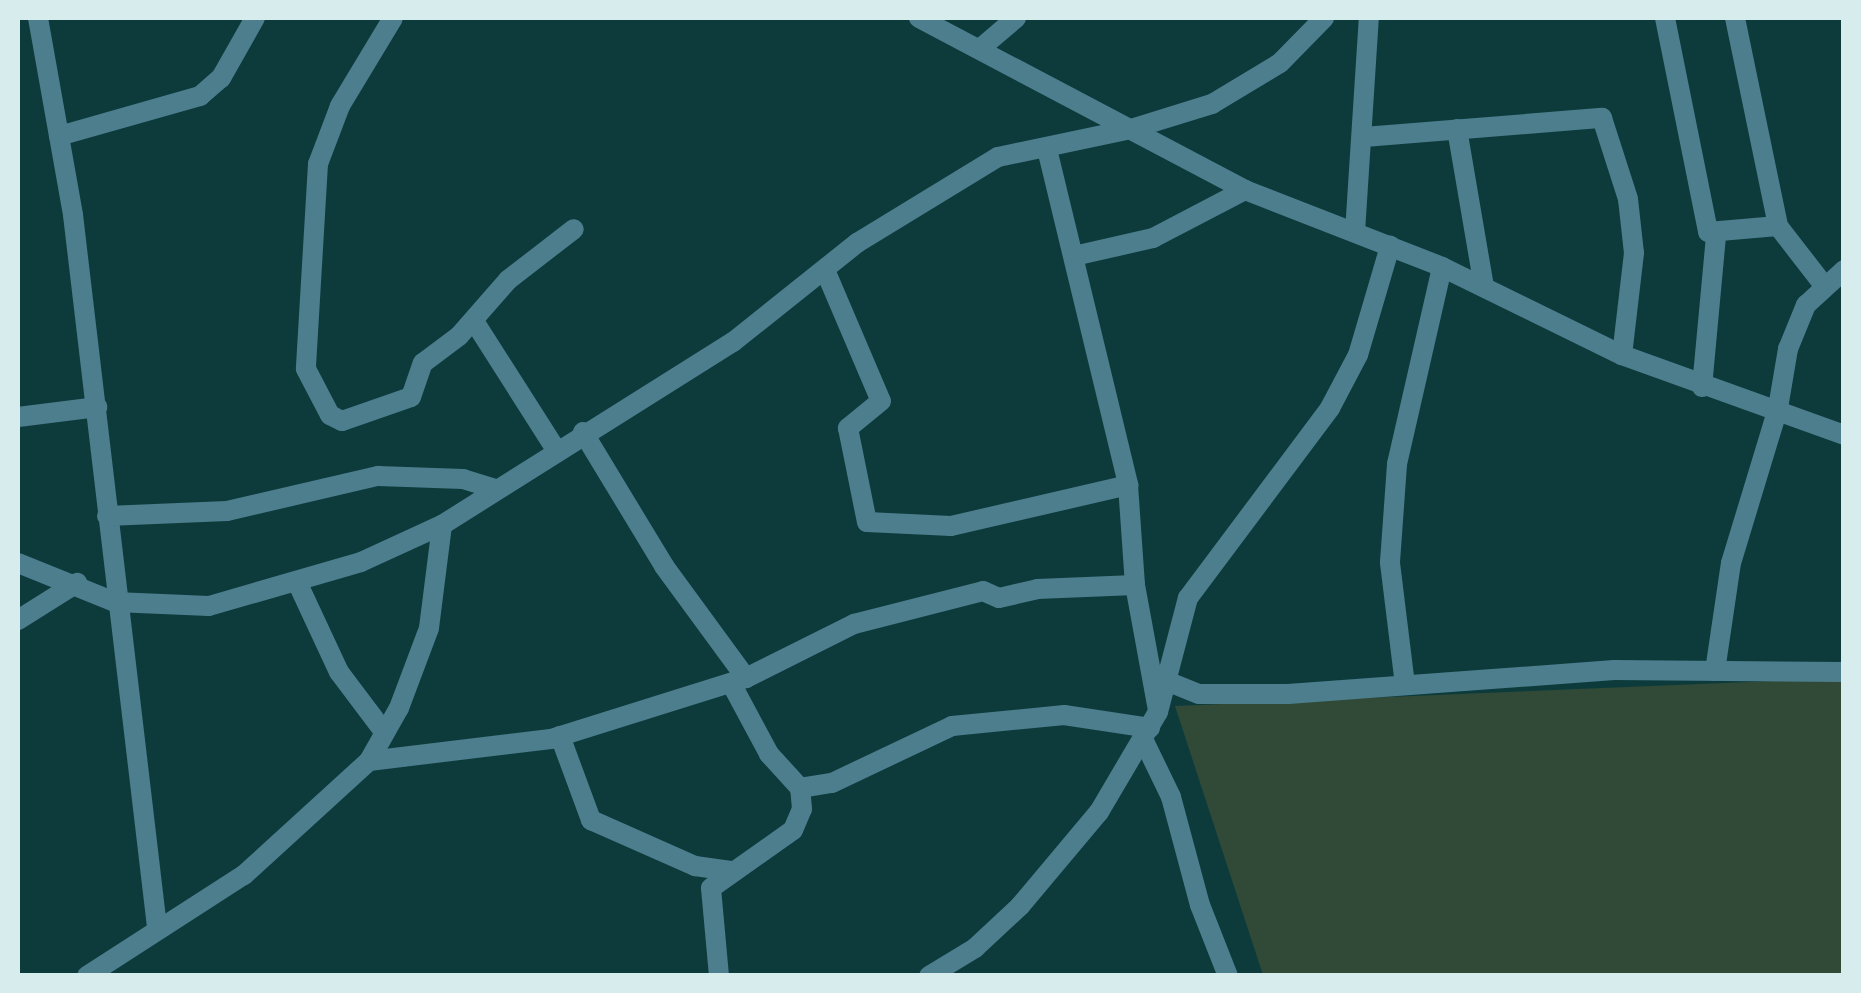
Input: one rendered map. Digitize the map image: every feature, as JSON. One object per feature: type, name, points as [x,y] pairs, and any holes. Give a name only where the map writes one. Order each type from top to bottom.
[{"type":"street","points":[[38,18],[59,136],[97,407],[115,602],[157,927]]},
{"type":"street","points":[[59,136],[200,96],[221,78],[255,18]]},
{"type":"street","points":[[393,18],[340,106],[318,164],[307,379],[335,419],[374,410],[416,393],[423,363],[474,321],[508,280],[574,229]]},
{"type":"street","points":[[919,18],[982,46],[1244,190],[1442,268],[1622,354],[1702,387],[1778,408],[1844,435]]},
{"type":"street","points":[[982,46],[1016,18]]},
{"type":"street","points":[[18,563],[77,583],[115,602],[209,606],[298,584],[442,525],[555,448],[733,342],[825,270],[998,157],[1131,129],[1212,104],[1280,64],[1324,18]]},
{"type":"street","points":[[1355,232],[1369,18]]},
{"type":"street","points":[[1665,18],[1704,224],[1716,236]]},
{"type":"street","points":[[1735,18],[1778,226],[1822,283]]},
{"type":"street","points":[[1364,137],[1602,118],[1628,200],[1634,253],[1622,354]]},
{"type":"street","points":[[1457,129],[1484,288]]},
{"type":"street","points":[[1047,149],[1128,485],[1134,585],[1150,727],[1200,905],[1228,976]]},
{"type":"street","points":[[1074,256],[1172,230],[1244,190]]},
{"type":"street","points":[[1716,236],[1778,226]]},
{"type":"street","points":[[1702,387],[1716,236]]},
{"type":"street","points":[[929,976],[975,948],[1020,906],[1099,812],[1150,727],[1170,682],[1188,598],[1330,408],[1358,355],[1390,246]]},
{"type":"street","points":[[1405,685],[1390,562],[1397,464],[1442,268]]},
{"type":"street","points":[[825,270],[881,401],[848,428],[867,522],[951,526],[1128,485]]},
{"type":"street","points":[[1715,671],[1731,563],[1778,408],[1788,349],[1822,283],[1844,270]]},
{"type":"street","points":[[474,321],[555,448]]},
{"type":"street","points":[[18,417],[97,407]]},
{"type":"street","points":[[583,432],[738,680],[769,754],[800,788],[802,808],[794,830],[711,888],[708,908],[720,976]]},
{"type":"street","points":[[107,516],[227,510],[378,476],[464,479],[496,489]]},
{"type":"street","points":[[87,976],[157,927],[244,875],[369,761],[385,733],[429,628],[442,525]]},
{"type":"street","points":[[18,620],[77,583]]},
{"type":"street","points":[[298,584],[339,672],[385,733]]},
{"type":"street","points":[[369,761],[523,747],[738,680],[854,624],[983,591],[999,598],[1037,588],[1134,585]]},
{"type":"street","points":[[1170,682],[1198,694],[1614,670],[1844,672]]},
{"type":"street","points":[[800,788],[832,783],[952,726],[1064,715],[1150,727]]},
{"type":"street","points":[[560,736],[591,820],[616,836],[665,848],[695,866],[731,871]]},
{"type":"green space","points":[[1843,678],[1843,975],[1263,975],[1175,706]]}]
